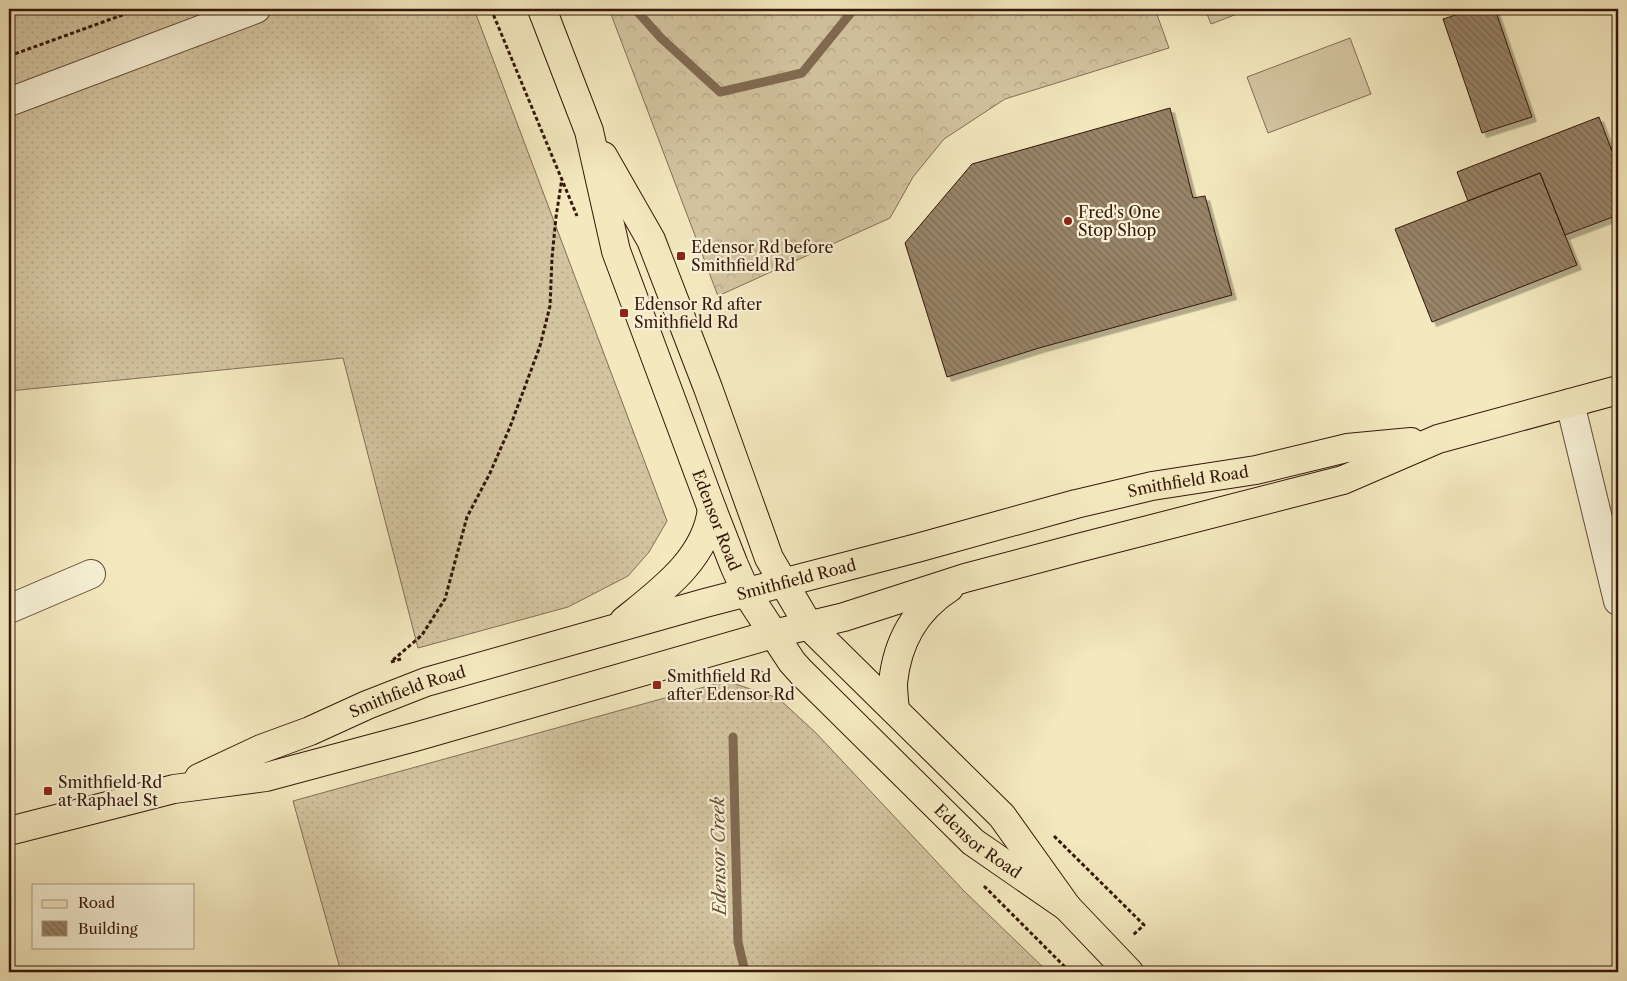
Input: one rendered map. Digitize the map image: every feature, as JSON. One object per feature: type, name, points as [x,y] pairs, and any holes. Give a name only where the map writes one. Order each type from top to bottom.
[{"type":"main road","name":"Edensor Road","points":[[542,9],[589,131],[616,251],[712,509],[746,592],[792,662],[801,672],[973,842],[1067,907]]},
{"type":"main road","name":"Edensor Road","points":[[589,131],[651,240],[708,388],[769,558],[809,626],[1002,816],[1067,907],[1129,972]]},
{"type":"main road","name":"Smithfield Road","points":[[9,831],[174,789],[266,777],[424,734],[773,634],[856,613],[965,578],[1343,480],[1438,439],[1618,390]]},
{"type":"main road","name":"Smithfield Road","points":[[174,789],[261,749],[310,731],[367,705],[426,682],[705,603],[1076,504],[1152,486],[1256,470],[1347,448],[1438,439]]},
{"type":"main road","points":[[615,628],[665,588],[684,568],[705,536],[711,521],[712,509]]},
{"type":"main road","points":[[895,710],[893,684],[899,649],[909,629],[934,598],[965,578]]},
{"type":"street","points":[[9,102],[256,9]]},
{"type":"street","points":[[1570,403],[1618,601]]},
{"type":"street","points":[[9,609],[92,574]]},
{"type":"path","points":[[9,56],[138,9]]},
{"type":"path","points":[[409,657],[391,662],[422,635],[445,599],[467,517],[490,473],[510,427],[540,346],[550,306],[552,258],[562,178]]},
{"type":"green space","points":[[9,9],[474,9],[667,521],[649,552],[628,576],[568,607],[418,648],[343,358],[9,391]]},
{"type":"green space","points":[[609,9],[1155,9],[1169,48],[1005,99],[944,139],[913,177],[890,218],[718,296]]},
{"type":"green space","points":[[1205,9],[1250,9],[1211,24]]},
{"type":"green space","points":[[1350,38],[1371,94],[1268,133],[1247,77]]},
{"type":"green space","points":[[726,681],[778,698],[816,733],[964,891],[1048,972],[341,972],[293,801]]},
{"type":"building","points":[[1474,9],[1495,9],[1532,117],[1482,133],[1443,19]]},
{"type":"building","name":"Fred's One Stop Shop","points":[[1170,108],[1193,198],[1205,196],[1232,295],[1039,348],[947,377],[905,243],[972,164]]},
{"type":"building","points":[[1599,117],[1618,167],[1618,215],[1565,235],[1540,173],[1468,201],[1457,172]]},
{"type":"building","points":[[1618,146],[1618,167],[1611,148]]},
{"type":"building","points":[[1540,173],[1577,265],[1432,322],[1395,229]]},
{"type":"waterway","points":[[635,9],[661,38],[720,92],[802,73],[854,9]]},
{"type":"waterway","name":"Edensor Creek","points":[[733,737],[738,942],[745,972]]},
{"type":"place","name":"Fred's One Stop Shop","points":[[1068,221]]},
{"type":"place","name":"Edensor Rd before Smithfield Rd","points":[[681,256]]},
{"type":"place","name":"Edensor Rd after Smithfield Rd","points":[[624,313]]},
{"type":"place","name":"Smithfield Rd after Edensor Rd","points":[[657,685]]},
{"type":"place","name":"Smithfield Rd at Raphael St","points":[[48,791]]}]
